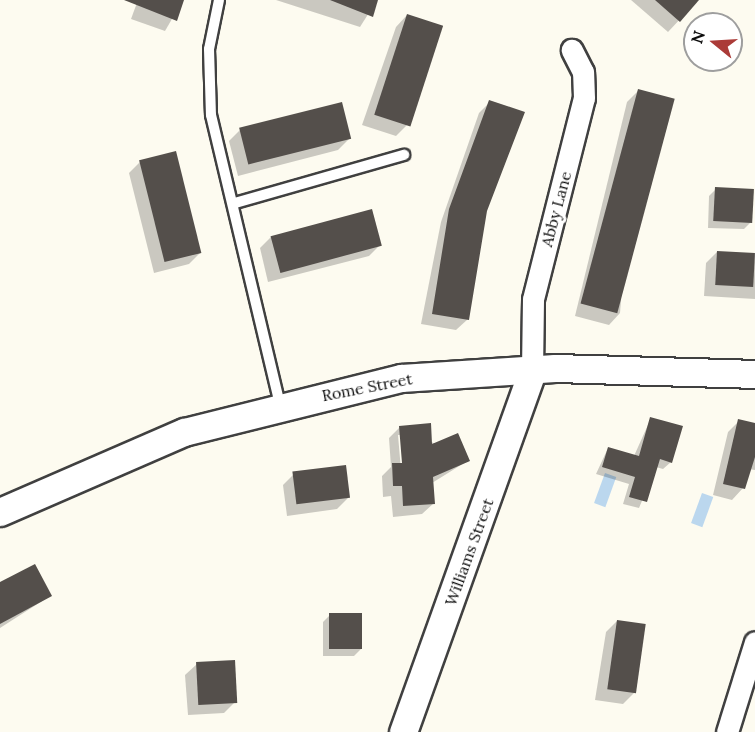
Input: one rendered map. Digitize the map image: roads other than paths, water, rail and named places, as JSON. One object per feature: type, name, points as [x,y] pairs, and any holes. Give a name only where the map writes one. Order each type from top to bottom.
[{"type":"street","name":"Abby Lane","points":[[532,371],[534,299],[584,98],[583,72],[572,50]]},
{"type":"street","name":"Rome Street","points":[[0,512],[152,444],[280,405],[401,378],[532,371],[755,374]]},
{"type":"street","name":"Williams Street","points":[[403,732],[532,371]]},
{"type":"street","points":[[727,732],[749,687],[755,642]]},
{"type":"lane","points":[[219,0],[209,49],[211,115],[235,203],[280,405]]},
{"type":"lane","points":[[235,203],[404,155]]},
{"type":"water","points":[[605,473],[616,477],[605,507],[594,503]]},
{"type":"water","points":[[702,493],[713,497],[702,527],[691,523]]}]
